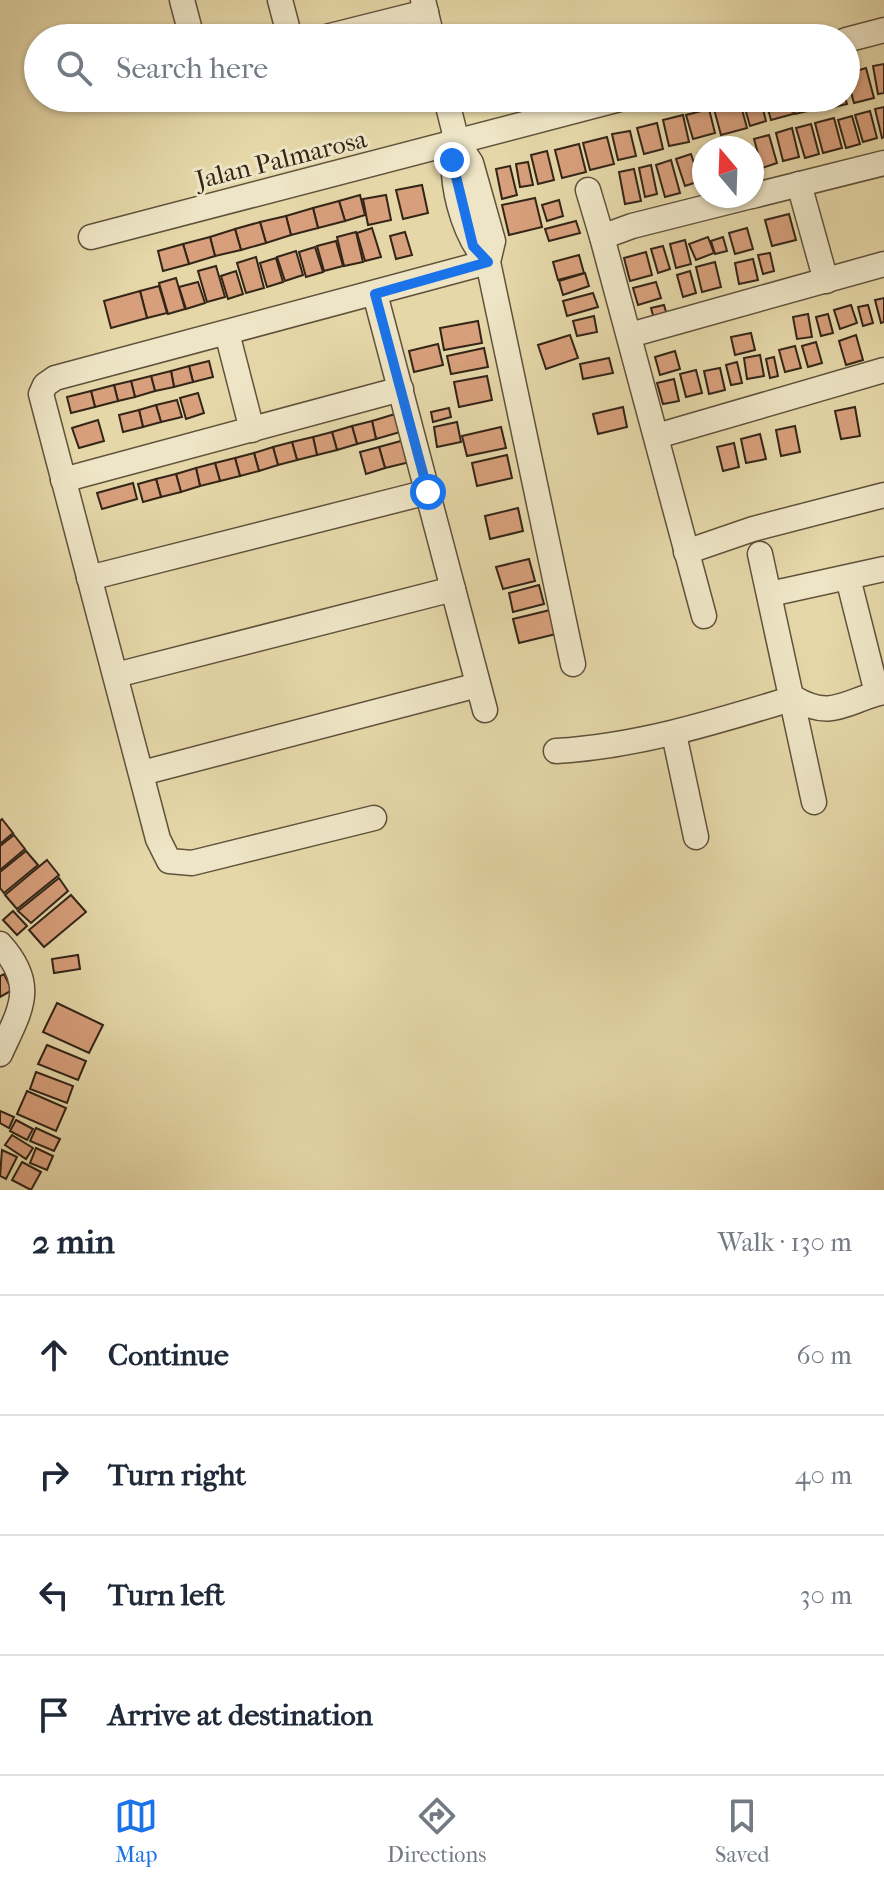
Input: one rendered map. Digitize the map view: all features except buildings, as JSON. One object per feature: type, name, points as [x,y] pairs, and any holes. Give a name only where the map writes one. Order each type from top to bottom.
[{"type":"street","points":[[182,0],[188,24]]},
{"type":"street","points":[[280,0],[286,24]]},
{"type":"street","points":[[367,24],[424,6]]},
{"type":"street","points":[[860,36],[884,30]]},
{"type":"street","points":[[450,112],[457,142],[453,169],[473,246],[488,262],[573,664]]},
{"type":"street","name":"Jalan Palmarosa","points":[[91,237],[571,112]]},
{"type":"street","points":[[764,193],[884,163]]},
{"type":"street","points":[[799,184],[826,281]]},
{"type":"street","points":[[588,190],[630,335],[704,616]]},
{"type":"street","points":[[602,237],[704,208]]},
{"type":"street","points":[[374,818],[177,864],[169,861],[158,839],[41,401],[45,385],[63,376],[488,262]]},
{"type":"street","points":[[630,335],[884,264]]},
{"type":"street","points":[[375,294],[485,710]]},
{"type":"street","points":[[227,333],[252,430]]},
{"type":"street","points":[[657,436],[884,370]]},
{"type":"street","points":[[63,480],[401,389]]},
{"type":"street","points":[[89,578],[428,492]]},
{"type":"street","points":[[686,552],[753,529],[884,495]]},
{"type":"street","points":[[760,554],[794,698],[814,802]]},
{"type":"street","points":[[770,594],[884,569]]},
{"type":"street","points":[[556,751],[596,748],[674,734],[794,698],[812,709],[828,710],[880,693],[848,578]]},
{"type":"street","points":[[116,675],[453,589]]},
{"type":"street","points":[[142,773],[478,685]]},
{"type":"street","points":[[674,734],[696,837]]},
{"type":"street","points":[[0,944],[20,975],[25,992],[24,1003],[0,1054]]},
{"type":"route","points":[[428,492],[375,294],[488,262],[473,246],[452,160]]}]
